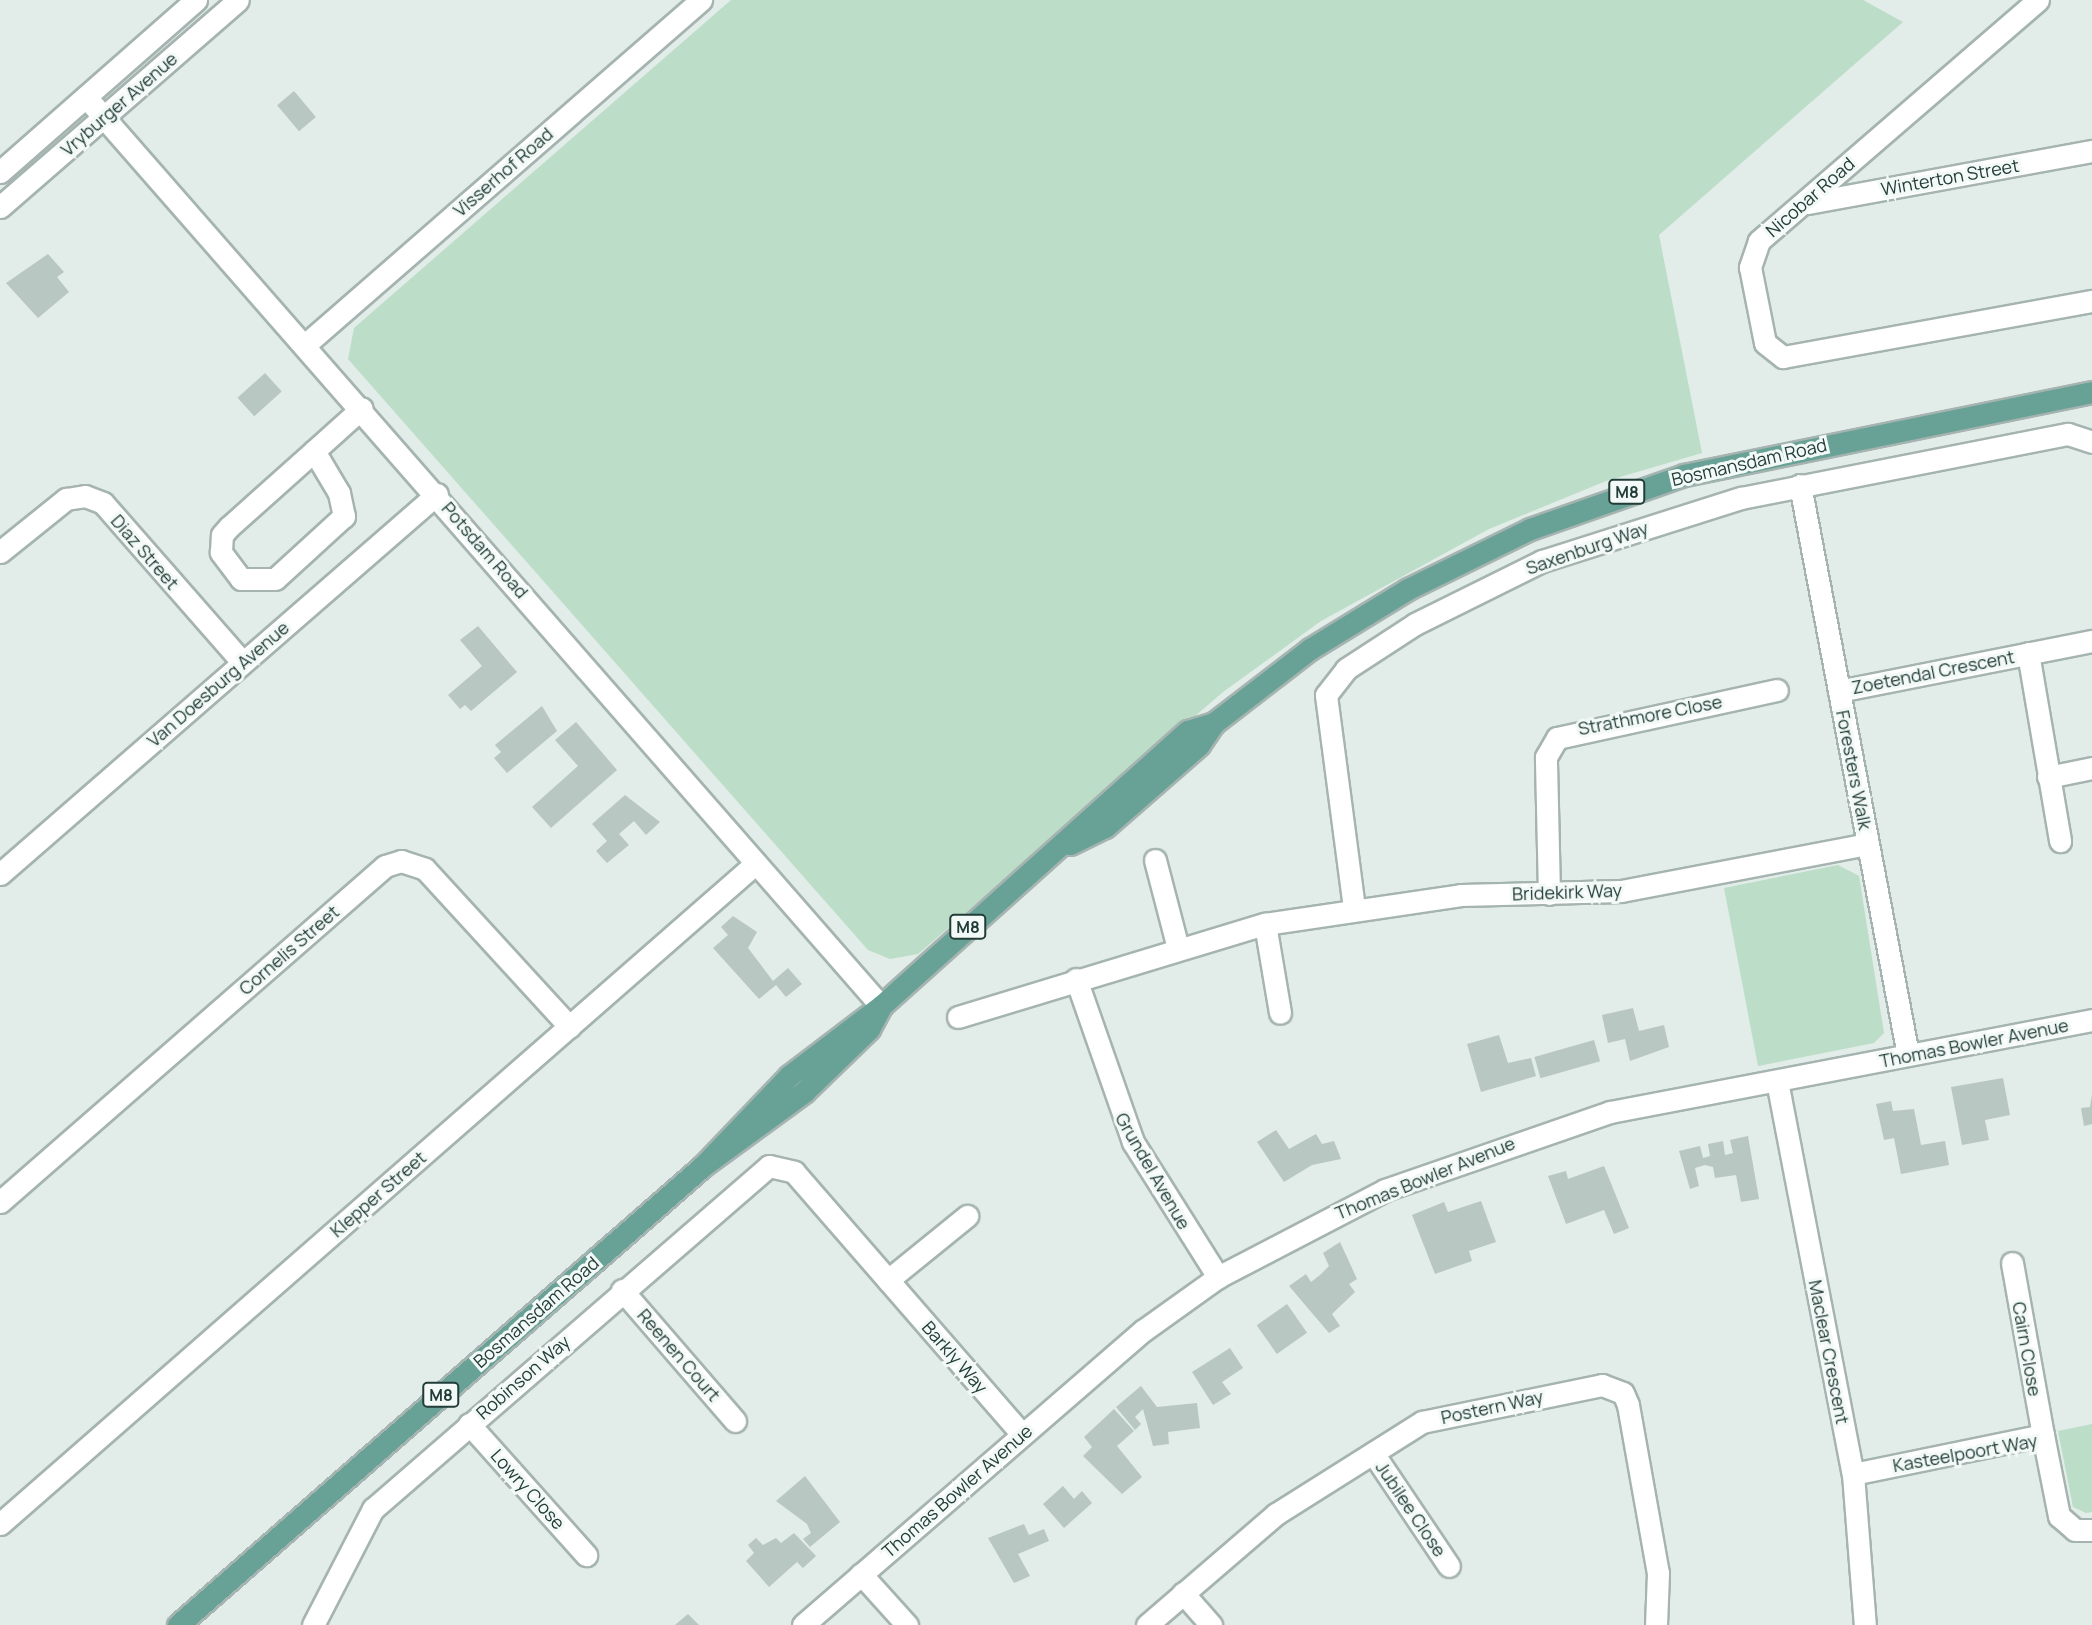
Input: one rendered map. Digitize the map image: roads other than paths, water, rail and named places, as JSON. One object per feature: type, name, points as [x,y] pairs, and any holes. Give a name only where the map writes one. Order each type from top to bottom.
[{"type":"main road","name":"Bosmansdam Road","points":[[178,1625],[704,1165],[804,1092],[869,1029],[881,1006],[1188,731],[1213,723],[1310,649],[1408,589],[1530,528],[1617,495],[1767,456],[2092,393]]},
{"type":"street","name":"Vryburger Avenue","points":[[0,172],[196,0]]},
{"type":"street","name":"Vryburger Avenue","points":[[0,207],[237,0]]},
{"type":"street","name":"Visserhof Road","points":[[306,344],[701,0]]},
{"type":"street","name":"Nicobar Road","points":[[2038,0],[1807,203],[1759,241],[1751,257],[1765,343],[1775,354],[1802,356],[2092,301]]},
{"type":"street","name":"Potsdam Road","points":[[86,97],[362,408],[881,1006]]},
{"type":"street","name":"Winterton Street","points":[[1807,203],[2092,151]]},
{"type":"street","points":[[314,451],[340,494],[344,516],[275,579],[241,579],[221,552],[222,535],[314,451],[362,408]]},
{"type":"street","name":"Saxenburg Way","points":[[1354,908],[1325,707],[1335,679],[1415,624],[1542,561],[1800,485],[2068,434],[2092,442]]},
{"type":"street","name":"Foresters Walk","points":[[1800,485],[1908,1055]]},
{"type":"street","name":"Van Doesburg Avenue","points":[[0,874],[437,494]]},
{"type":"street","name":"Diaz Street","points":[[0,552],[66,499],[85,496],[103,503],[242,662]]},
{"type":"street","name":"Zoetendal Crescent","points":[[1839,691],[2092,640]]},
{"type":"street","name":"Zoetendal Crescent","points":[[2028,653],[2060,841]]},
{"type":"street","name":"Strathmore Close","points":[[1549,894],[1546,757],[1557,738],[1576,729],[1777,690]]},
{"type":"street","points":[[2048,777],[2092,768]]},
{"type":"street","name":"Bridekirk Way","points":[[958,1017],[1178,948],[1265,924],[1354,908],[1621,891],[1868,844]]},
{"type":"street","points":[[1155,860],[1178,948]]},
{"type":"street","name":"Cornelis Street","points":[[0,1202],[385,866],[401,861],[425,869],[570,1027]]},
{"type":"street","name":"Klepper Street","points":[[0,1524],[756,863]]},
{"type":"street","points":[[1265,924],[1280,1013]]},
{"type":"street","name":"Grundel Avenue","points":[[1076,979],[1133,1142],[1218,1277]]},
{"type":"street","name":"Thomas Bowler Avenue","points":[[803,1625],[1115,1353],[1218,1277],[1355,1204],[1471,1156],[1610,1112],[2092,1020]]},
{"type":"street","name":"Maclear Crescent","points":[[1777,1081],[1853,1474],[1865,1625]]},
{"type":"street","name":"Barkly Way","points":[[776,1165],[794,1172],[1022,1434]]},
{"type":"street","name":"Robinson Way","points":[[317,1624],[373,1509],[756,1173],[776,1165]]},
{"type":"street","points":[[888,1280],[967,1216]]},
{"type":"street","name":"Cairn Close","points":[[2012,1263],[2043,1435]]},
{"type":"street","name":"Reenen Court","points":[[622,1290],[735,1421]]},
{"type":"street","name":"Postern Way","points":[[1147,1625],[1276,1514],[1373,1452],[1433,1419],[1613,1386],[1628,1405],[1648,1508],[1660,1588],[1656,1625]]},
{"type":"street","name":"Lowry Close","points":[[469,1424],[586,1555]]},
{"type":"street","name":"Kasteelpoort Way","points":[[1853,1474],[2043,1435],[2059,1516],[2075,1530],[2092,1530]]},
{"type":"street","name":"Jubilee Close","points":[[1373,1452],[1449,1566]]},
{"type":"street","points":[[861,1574],[907,1625]]},
{"type":"street","points":[[1183,1593],[1211,1625]]}]
